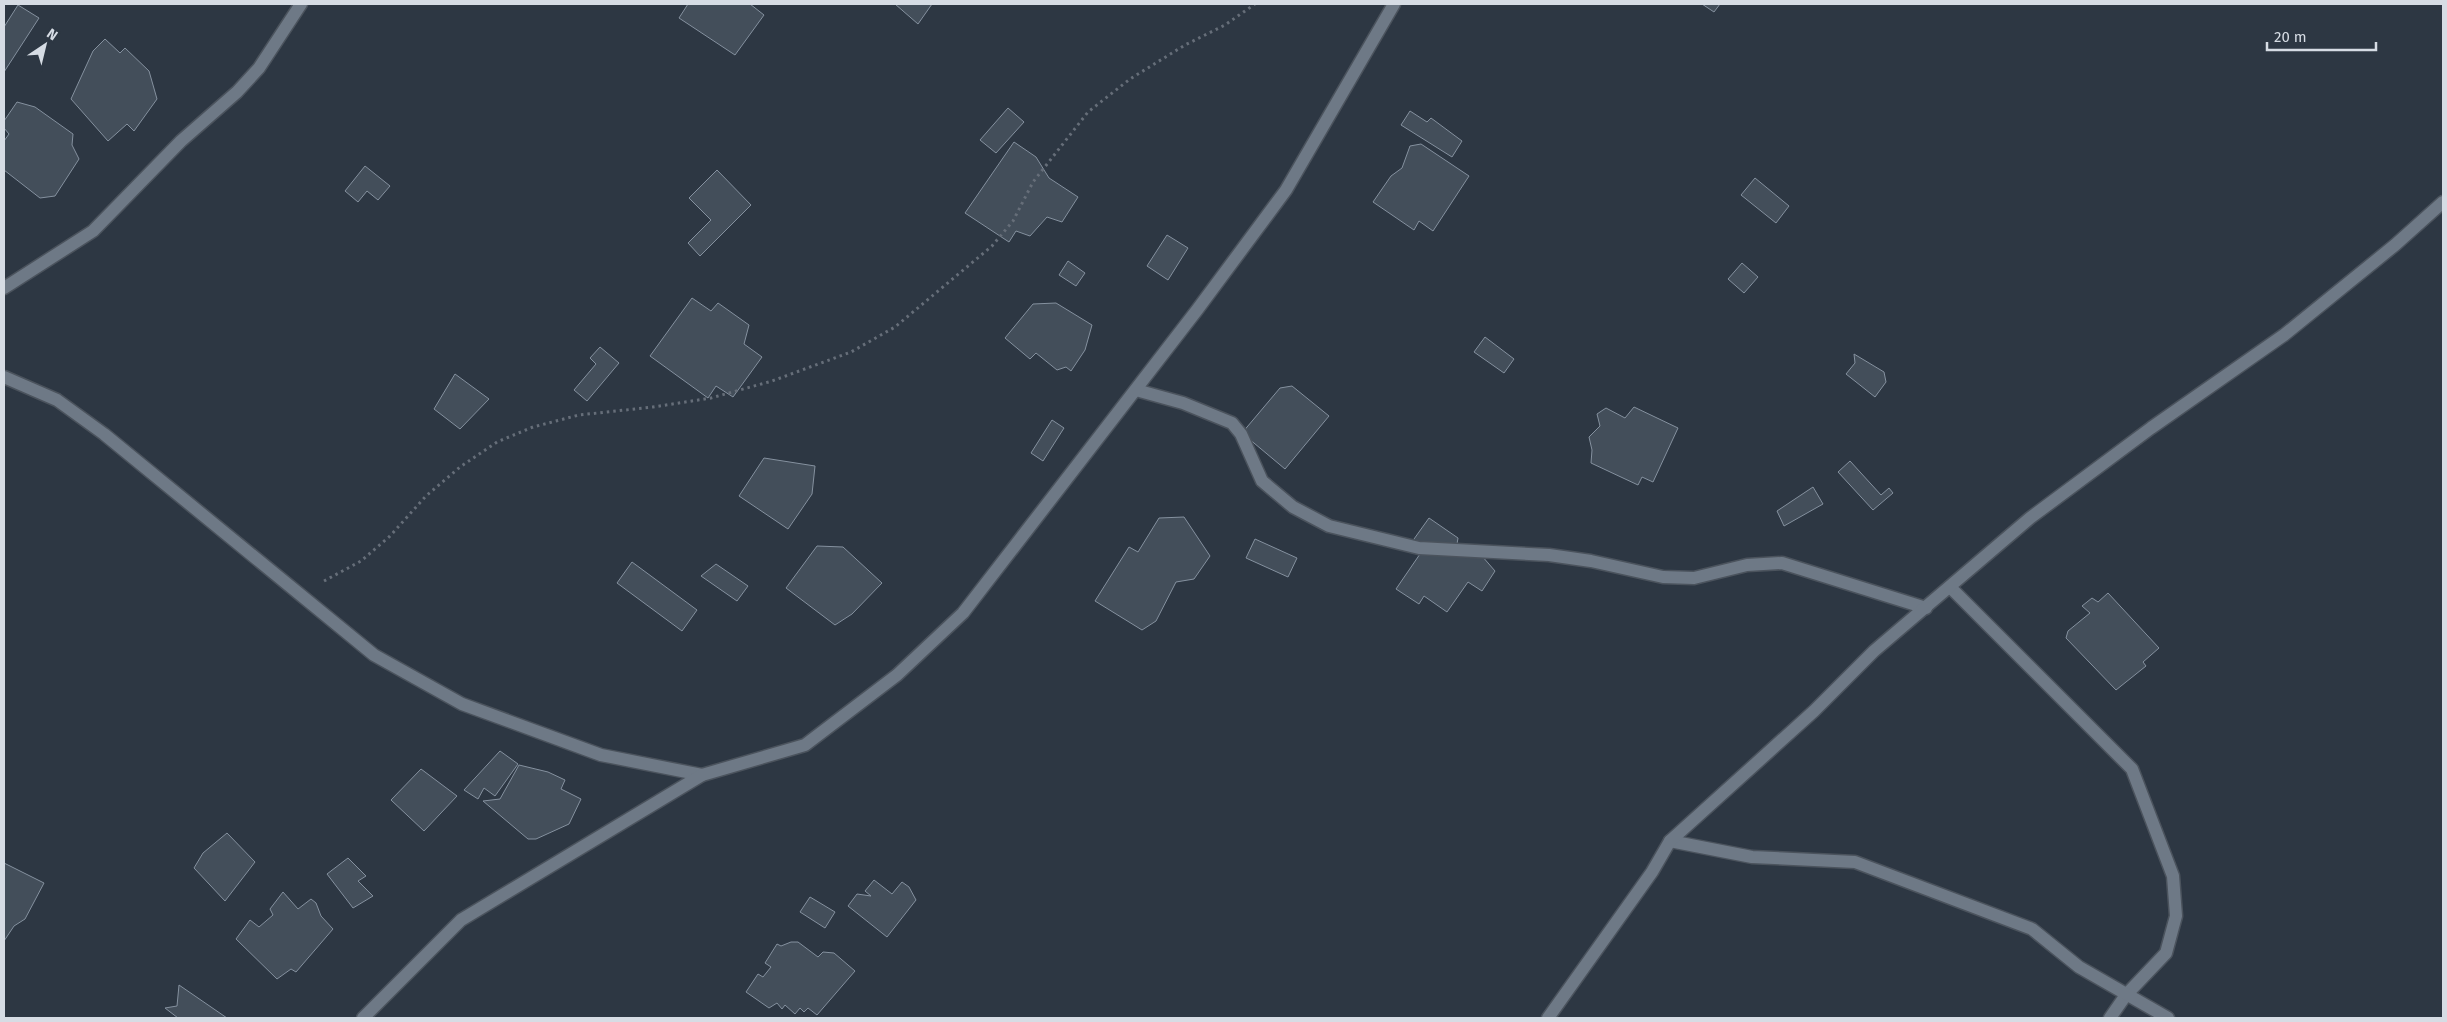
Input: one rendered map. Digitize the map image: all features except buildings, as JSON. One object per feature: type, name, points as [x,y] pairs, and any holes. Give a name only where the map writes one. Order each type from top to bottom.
[{"type":"street","points":[[4,288],[93,230],[182,141],[237,92],[259,68],[301,4]]},
{"type":"street","points":[[363,1018],[461,920],[702,775],[805,745],[897,675],[963,613],[1136,390],[1286,190],[1394,4]]},
{"type":"street","points":[[1548,1018],[1652,872],[1670,841],[1814,712],[1874,651],[2030,518],[2151,428],[2284,335],[2443,202]]},
{"type":"street","points":[[4,377],[57,400],[104,434],[374,655],[462,704],[601,755],[702,775]]},
{"type":"street","points":[[1136,390],[1183,403],[1232,423],[1241,434],[1262,481],[1294,507],[1329,526],[1419,548],[1550,555],[1591,560],[1663,577],[1694,578],[1747,565],[1782,563],[1926,608]]},
{"type":"street","points":[[1950,587],[2132,769],[2173,876],[2176,916],[2166,954],[2126,995],[2110,1018]]},
{"type":"street","points":[[1670,841],[1752,857],[1855,862],[2032,929],[2079,967],[2168,1018]]},
{"type":"path","points":[[299,595],[361,561],[390,536],[426,496],[460,466],[497,442],[533,427],[579,415],[653,407],[711,398],[772,381],[851,352],[895,327],[992,246],[1013,221],[1033,182],[1088,112],[1130,79],[1185,44],[1225,24],[1255,4]]}]
